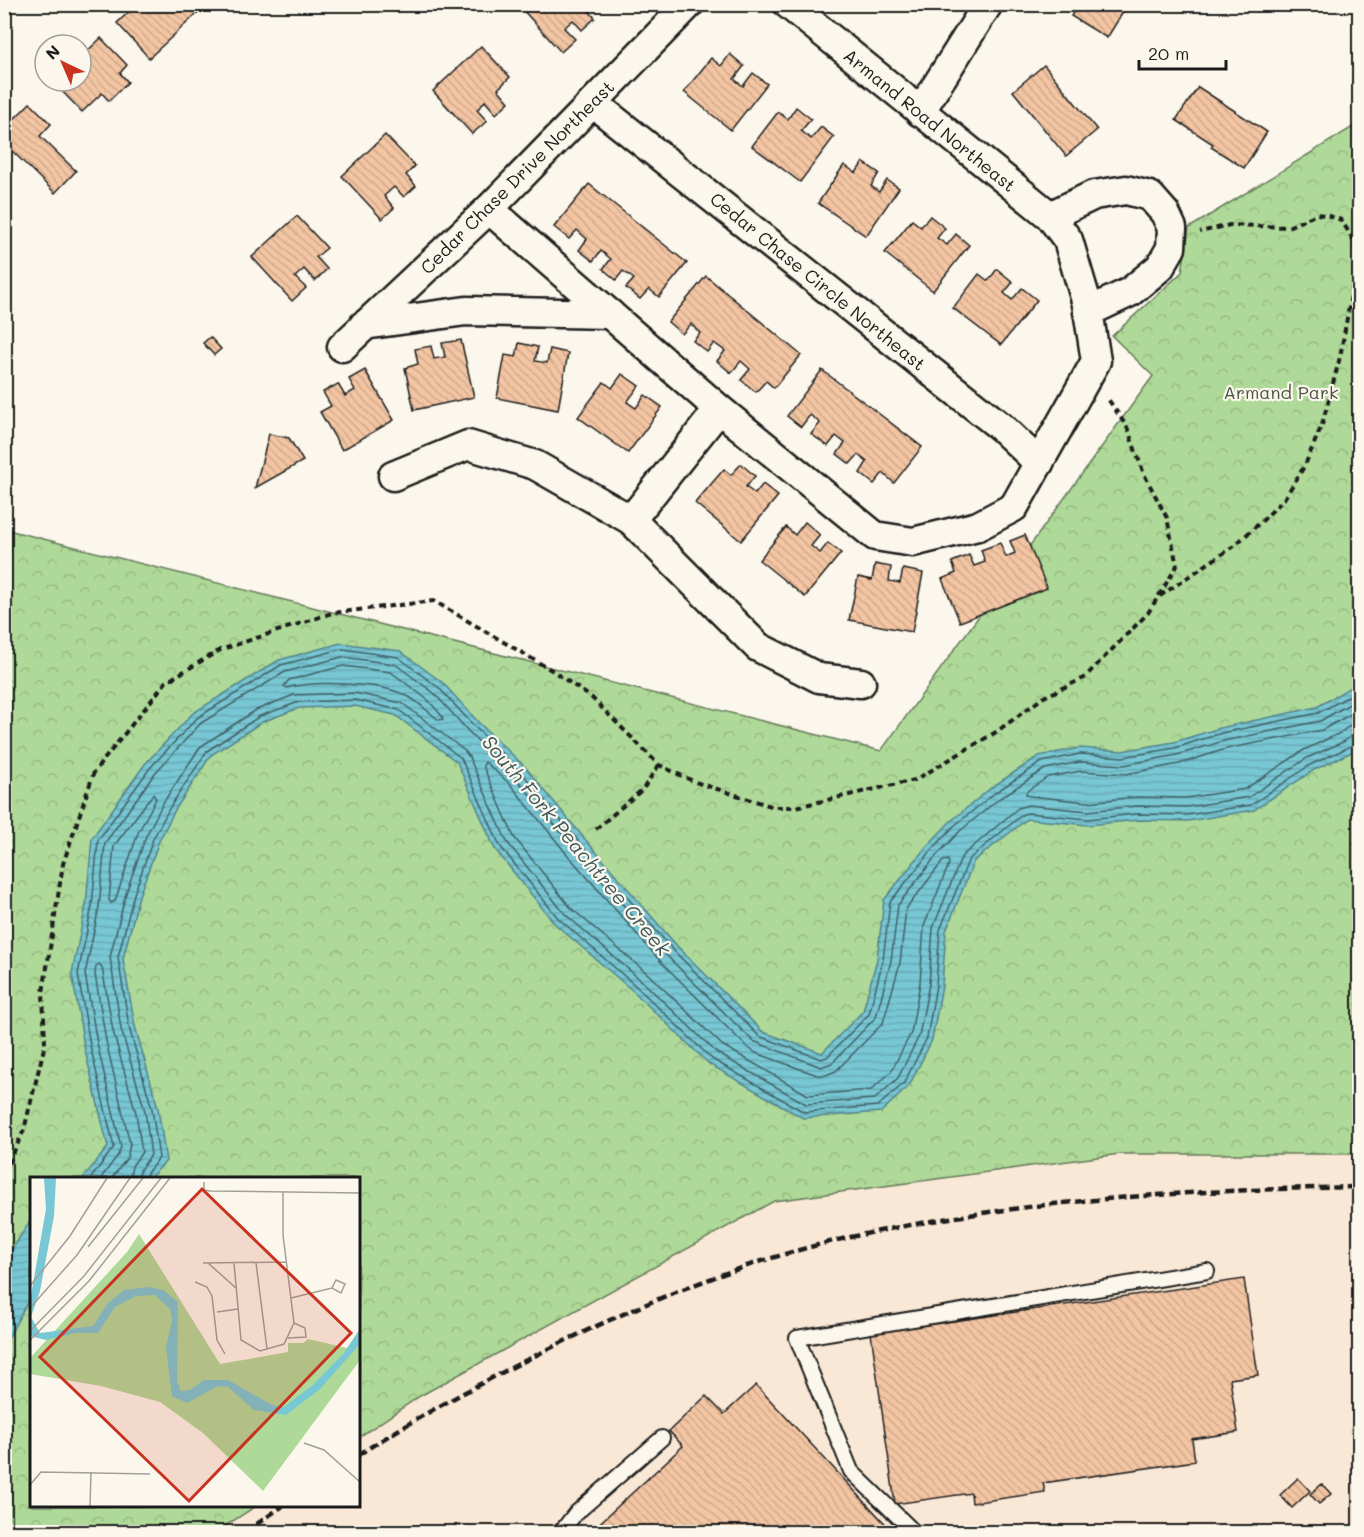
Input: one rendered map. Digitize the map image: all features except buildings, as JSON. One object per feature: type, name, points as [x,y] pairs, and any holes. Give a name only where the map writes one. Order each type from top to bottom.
[{"type":"street","name":"Cedar Chase Drive Northeast","points":[[342,346],[489,209],[689,4]]},
{"type":"street","name":"Armand Road Northeast","points":[[788,4],[1050,216],[1068,240],[1088,312]]},
{"type":"street","points":[[920,112],[988,4]]},
{"type":"street","name":"Cedar Chase Circle Northeast","points":[[593,103],[1001,427],[1039,463]]},
{"type":"street","points":[[489,209],[719,409],[875,536],[913,542],[978,526],[1014,507],[1096,361],[1088,312],[1130,292],[1160,267],[1171,248],[1172,228],[1165,213],[1150,196],[1126,190],[1094,195],[1050,216]]},
{"type":"street","points":[[364,325],[466,311],[610,314]]},
{"type":"street","points":[[631,520],[719,409]]},
{"type":"street","points":[[393,476],[468,445],[535,465],[631,520],[759,647],[819,678],[861,683]]},
{"type":"lane","points":[[914,1533],[851,1472],[797,1338],[1207,1271]]},
{"type":"lane","points":[[561,1533],[575,1514],[662,1438]]},
{"type":"path","points":[[1157,598],[1234,546],[1263,521],[1284,499],[1305,465],[1322,424],[1341,357],[1356,268],[1356,248],[1341,220],[1317,214],[1288,227],[1230,225],[1171,239]]},
{"type":"path","points":[[4,1173],[24,1130],[45,1044],[43,993],[63,864],[94,772],[166,682],[220,650],[332,613],[434,602],[553,671],[592,698],[658,765],[695,782],[774,807],[796,807],[915,780],[996,732],[1044,697],[1084,678],[1148,613],[1177,566],[1167,518],[1144,474],[1127,427],[1098,384],[1096,361]]},
{"type":"path","points":[[596,829],[643,789],[658,765]]},
{"type":"shaded area","points":[[1120,1154],[1359,1154],[1359,1532],[216,1532],[254,1507],[360,1507],[360,1436],[420,1396],[774,1201]]},
{"type":"green space","name":"Armand Park","points":[[1359,123],[1359,1154],[1120,1154],[774,1201],[420,1396],[360,1436],[360,1177],[30,1177],[30,1507],[254,1507],[216,1532],[5,1532],[4,529],[881,751],[1153,376],[1112,336],[1182,272],[1189,228]]},
{"type":"water","name":"South Fork Peachtree Creek","points":[[341,643],[400,651],[443,683],[479,723],[526,768],[678,947],[763,1032],[822,1053],[863,1011],[877,959],[884,900],[926,847],[951,821],[992,787],[1039,756],[1079,748],[1122,751],[1174,742],[1220,728],[1317,707],[1359,682],[1359,745],[1354,751],[1314,770],[1254,810],[1188,821],[1138,820],[1088,825],[1027,819],[974,861],[946,931],[942,986],[932,1040],[909,1086],[881,1112],[803,1118],[709,1064],[634,992],[555,924],[495,849],[457,762],[395,715],[355,706],[299,708],[262,722],[211,755],[175,810],[159,841],[139,896],[123,959],[135,1026],[158,1108],[166,1161],[151,1177],[84,1177],[108,1147],[84,1046],[72,973],[86,905],[92,838],[145,764],[193,713],[279,660]]},
{"type":"water","points":[[30,1222],[30,1297],[5,1344],[5,1260]]},
{"type":"railway","points":[[360,1454],[468,1391],[592,1328],[726,1273],[818,1245],[926,1222],[988,1212],[1111,1198],[1360,1187]]},
{"type":"railway","points":[[245,1532],[282,1507]]}]
